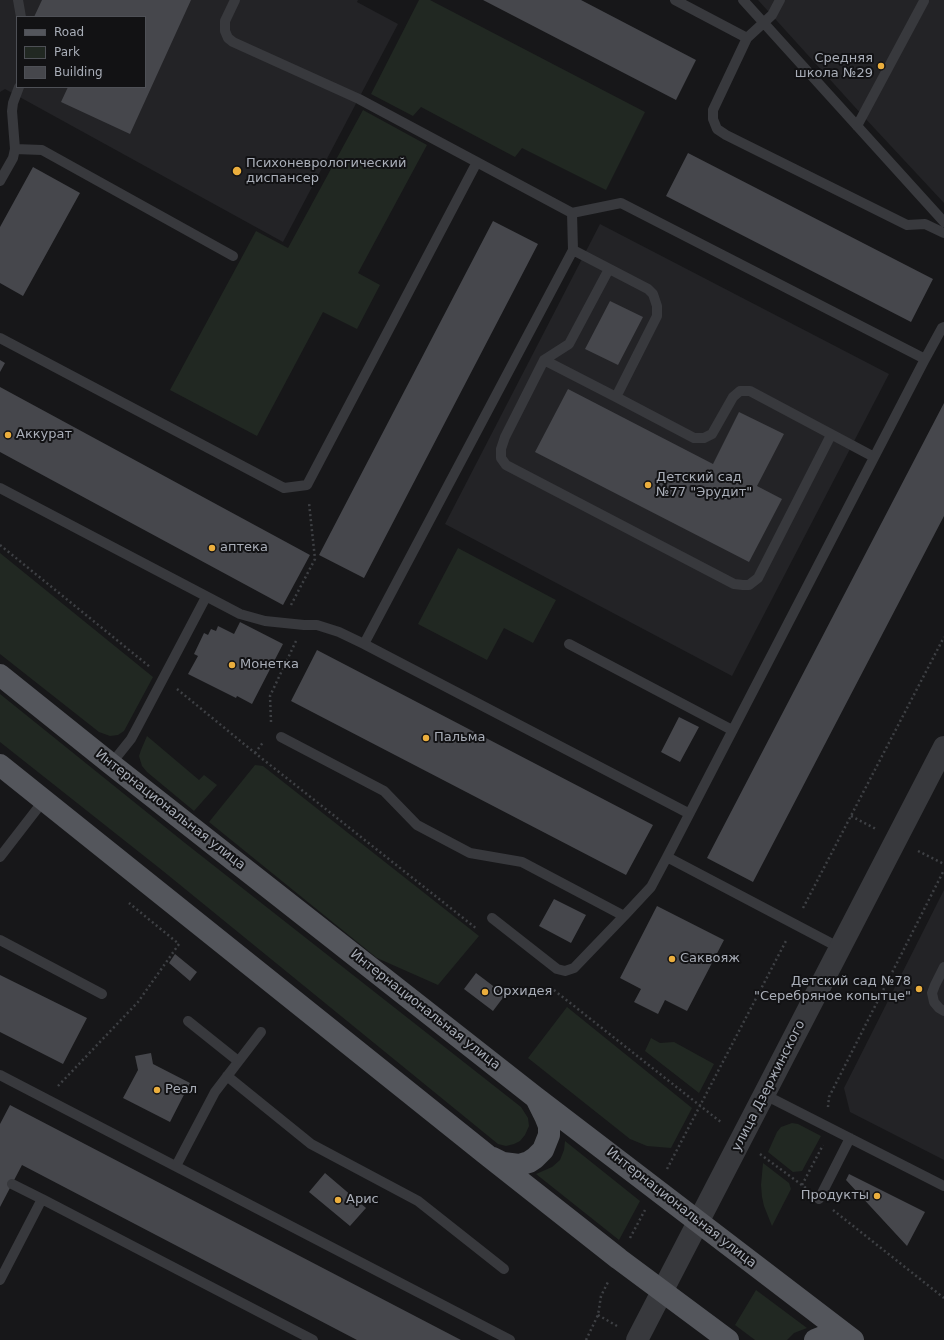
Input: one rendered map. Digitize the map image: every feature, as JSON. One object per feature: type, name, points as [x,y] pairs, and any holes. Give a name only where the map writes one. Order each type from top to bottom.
[{"type":"main road","name":"Интернациональная улица","points":[[0,675],[110,764],[535,1097],[853,1340]]},
{"type":"main road","points":[[0,765],[487,1155],[619,1259],[728,1340]]},
{"type":"main road","points":[[487,1155],[503,1163],[519,1165],[529,1162],[543,1150],[549,1135],[548,1126],[546,1116],[535,1097]]},
{"type":"main road","points":[[815,1340],[826,1336],[836,1336],[850,1340]]},
{"type":"street","name":"улица Дзержинского","points":[[637,1340],[742,1140],[944,747]]},
{"type":"lane","points":[[18,0],[21,16]]},
{"type":"lane","points":[[235,0],[225,22],[225,31],[228,38],[232,42],[359,99],[572,213],[621,203],[925,359]]},
{"type":"lane","points":[[675,0],[747,38]]},
{"type":"lane","points":[[743,0],[944,222]]},
{"type":"lane","points":[[780,0],[772,15],[747,38],[713,110],[713,119],[717,129],[726,135],[907,225],[925,224],[944,233]]},
{"type":"lane","points":[[857,126],[924,0]]},
{"type":"lane","points":[[0,181],[13,158],[15,149],[12,111],[13,103],[19,88]]},
{"type":"lane","points":[[15,149],[42,150],[233,256]]},
{"type":"lane","points":[[0,338],[284,488],[307,485],[477,162]]},
{"type":"lane","points":[[364,644],[573,250],[572,213]]},
{"type":"lane","points":[[573,250],[648,289],[653,294],[657,306],[657,316],[616,397]]},
{"type":"lane","points":[[609,268],[568,344],[544,360],[505,437],[501,449],[501,458],[506,465],[734,584],[743,586],[749,585],[758,578],[831,434]]},
{"type":"lane","points":[[492,918],[557,969],[565,971],[574,968],[651,888],[688,813],[925,359],[942,328],[944,327]]},
{"type":"lane","points":[[544,360],[694,438],[704,438],[712,434],[733,397],[740,391],[750,391],[874,457]]},
{"type":"lane","points":[[0,488],[240,614],[265,621],[317,625],[339,632],[688,813]]},
{"type":"lane","points":[[110,764],[131,739],[206,597]]},
{"type":"lane","points":[[569,644],[732,730]]},
{"type":"lane","points":[[281,737],[384,791],[417,825],[456,846],[470,852],[522,862],[624,916]]},
{"type":"lane","points":[[0,857],[44,800]]},
{"type":"lane","points":[[667,857],[840,948]]},
{"type":"lane","points":[[0,940],[102,994]]},
{"type":"lane","points":[[944,967],[934,985],[932,993],[934,1002],[944,1011]]},
{"type":"lane","points":[[188,1021],[238,1061]]},
{"type":"lane","points":[[176,1166],[215,1092],[261,1032]]},
{"type":"lane","points":[[0,1075],[510,1340]]},
{"type":"lane","points":[[227,1076],[311,1144],[418,1201],[504,1269]]},
{"type":"lane","points":[[765,1095],[944,1186]]},
{"type":"lane","points":[[819,1199],[850,1138]]},
{"type":"lane","points":[[12,1184],[313,1340]]},
{"type":"lane","points":[[0,1280],[42,1199]]},
{"type":"path","points":[[271,726],[270,696],[304,625],[290,607],[315,559],[307,485]]},
{"type":"path","points":[[0,545],[255,753],[480,932]]},
{"type":"path","points":[[586,1340],[598,1316],[601,1296],[619,1259],[944,637]]},
{"type":"path","points":[[255,753],[267,738]]},
{"type":"path","points":[[802,1185],[826,1141],[829,1097],[944,870]]},
{"type":"path","points":[[46,1098],[138,1002],[179,944],[128,903]]},
{"type":"path","points":[[550,986],[742,1140],[802,1185],[944,1298]]},
{"type":"shaded area","name":"Психоневрологический диспансер","points":[[0,0],[358,0],[357,2],[398,24],[283,242],[5,89],[0,92]]},
{"type":"shaded area","name":"Средняя школа №29","points":[[758,0],[944,0],[944,203],[863,116]]},
{"type":"shaded area","name":"Детский сад №77 \"Эрудит\"","points":[[600,224],[889,374],[732,676],[445,524]]},
{"type":"shaded area","name":"Детский сад №78 \"Серебряное копытце\"","points":[[944,890],[944,1160],[850,1112],[844,1088]]},
{"type":"green space","points":[[419,0],[430,0],[645,112],[606,190],[522,148],[515,157],[421,107],[413,116],[371,94]]},
{"type":"green space","points":[[363,110],[427,145],[358,273],[380,285],[357,329],[323,312],[257,436],[170,390],[256,231],[288,248]]},
{"type":"green space","points":[[458,548],[556,600],[533,643],[504,628],[487,660],[418,624]]},
{"type":"green space","points":[[0,553],[153,677],[124,731],[118,735],[110,736],[99,732],[0,654]]},
{"type":"green space","points":[[0,694],[185,843],[521,1107],[528,1118],[529,1126],[525,1135],[520,1141],[506,1146],[498,1144],[163,871],[0,742]]},
{"type":"green space","points":[[147,736],[199,780],[204,775],[217,785],[194,811],[147,772],[142,766],[139,756]]},
{"type":"green space","points":[[255,765],[263,766],[479,936],[438,985],[377,958],[209,822]]},
{"type":"green space","points":[[567,1007],[692,1108],[671,1148],[647,1146],[630,1139],[528,1058]]},
{"type":"green space","points":[[651,1038],[660,1043],[674,1042],[714,1064],[699,1093],[645,1051]]},
{"type":"green space","points":[[792,1123],[798,1124],[821,1136],[802,1171],[793,1172],[768,1152],[777,1132],[781,1127]]},
{"type":"green space","points":[[565,1141],[640,1201],[619,1240],[536,1174],[552,1167],[560,1160],[564,1150]]},
{"type":"green space","points":[[763,1163],[789,1183],[791,1189],[772,1226],[762,1197],[761,1185]]},
{"type":"green space","points":[[756,1290],[807,1328],[794,1333],[787,1340],[755,1340],[735,1325]]},
{"type":"building","points":[[42,0],[191,0],[130,134],[61,102],[68,88],[146,88],[146,16],[34,16]]},
{"type":"building","points":[[483,0],[581,0],[696,60],[676,100]]},
{"type":"building","points":[[688,153],[933,279],[911,322],[666,196]]},
{"type":"building","points":[[33,167],[80,193],[23,296],[0,283],[0,227]]},
{"type":"building","points":[[493,221],[538,244],[364,578],[319,555]]},
{"type":"building","points":[[610,301],[643,317],[618,365],[585,349]]},
{"type":"building","points":[[0,360],[5,363],[0,372]]},
{"type":"building","points":[[0,387],[310,555],[283,605],[0,452]]},
{"type":"building","points":[[568,389],[713,464],[739,412],[784,434],[757,486],[782,499],[749,562],[535,452]]},
{"type":"building","points":[[944,403],[944,516],[753,882],[707,858]]},
{"type":"building","name":"Монетка","points":[[240,622],[283,644],[252,704],[237,696],[236,698],[188,674],[198,656],[194,654],[204,633],[208,635],[211,629],[216,631],[218,626],[234,634]]},
{"type":"building","points":[[317,650],[653,825],[626,875],[291,701]]},
{"type":"building","points":[[679,717],[699,727],[680,762],[661,752]]},
{"type":"building","points":[[554,899],[586,915],[571,943],[539,926]]},
{"type":"building","name":"Саквояж","points":[[657,906],[724,940],[687,1011],[665,1000],[658,1014],[634,1002],[641,989],[620,978]]},
{"type":"building","points":[[175,954],[197,972],[190,981],[169,963]]},
{"type":"building","name":"Орхидея","points":[[476,973],[505,995],[493,1011],[464,989]]},
{"type":"building","points":[[0,975],[87,1018],[63,1064],[0,1032]]},
{"type":"building","name":"Реал","points":[[151,1053],[153,1064],[190,1083],[170,1122],[123,1098],[138,1070],[135,1056]]},
{"type":"building","points":[[10,1105],[461,1340],[357,1340],[22,1165],[0,1207],[0,1124]]},
{"type":"building","name":"Арис","points":[[325,1173],[366,1208],[350,1226],[309,1192]]},
{"type":"building","name":"Продукты","points":[[849,1174],[925,1212],[907,1246],[846,1180]]},
{"type":"place","name":"Средняя школа №29","points":[[881,66]]},
{"type":"place","name":"Психоневрологический диспансер","points":[[237,171]]},
{"type":"place","name":"Аккурат","points":[[8,435]]},
{"type":"place","name":"Детский сад №77 \"Эрудит\"","points":[[648,485]]},
{"type":"place","name":"аптека","points":[[212,548]]},
{"type":"place","name":"Монетка","points":[[232,665]]},
{"type":"place","name":"Пальма","points":[[426,738]]},
{"type":"place","name":"Саквояж","points":[[672,959]]},
{"type":"place","name":"Детский сад №78 \"Серебряное копытце\"","points":[[919,989]]},
{"type":"place","name":"Орхидея","points":[[485,992]]},
{"type":"place","name":"Реал","points":[[157,1090]]},
{"type":"place","name":"Продукты","points":[[877,1196]]},
{"type":"place","name":"Арис","points":[[338,1200]]}]
